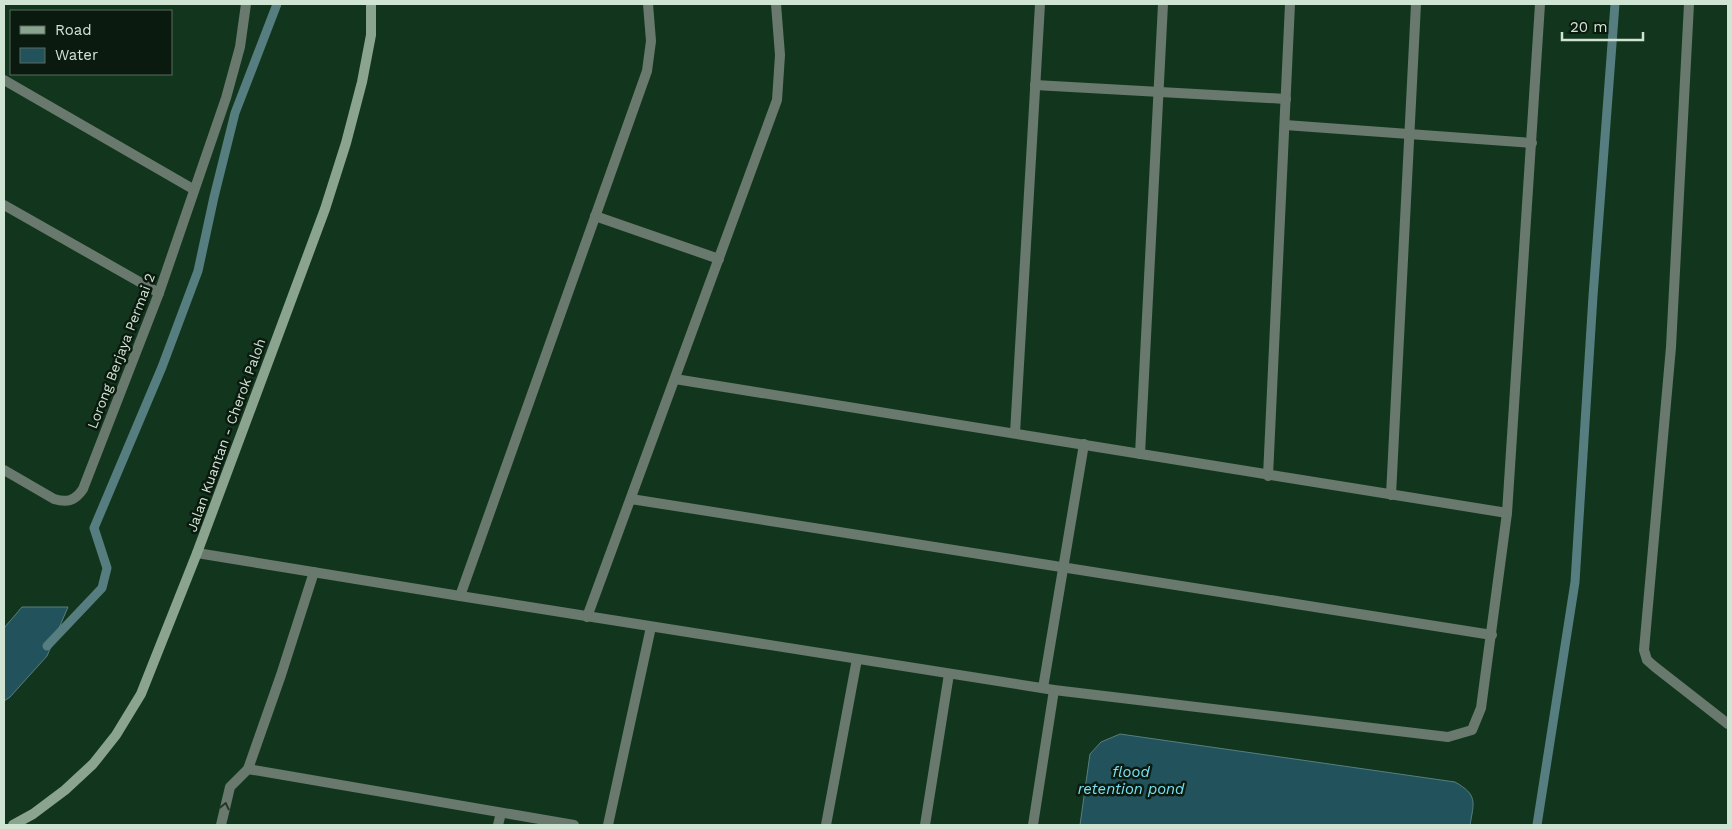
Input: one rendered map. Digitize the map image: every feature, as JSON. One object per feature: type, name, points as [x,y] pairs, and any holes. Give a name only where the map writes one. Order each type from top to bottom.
[{"type":"street","name":"Lorong Berjaya Permai 2","points":[[4,470],[62,502],[70,501],[78,496],[83,489],[159,293],[193,189],[226,98],[240,47],[246,4]]},
{"type":"street","name":"Jalan Kuantan - Cherok Paloh","points":[[13,825],[33,814],[65,790],[94,764],[116,735],[141,694],[197,553],[325,209],[362,82],[370,35],[371,4]]},
{"type":"street","points":[[460,596],[647,71],[651,41],[648,4]]},
{"type":"street","points":[[587,617],[778,100],[780,55],[776,4]]},
{"type":"street","points":[[1015,433],[1040,4]]},
{"type":"street","points":[[1140,454],[1163,4]]},
{"type":"street","points":[[1268,476],[1290,4]]},
{"type":"street","points":[[1391,495],[1416,4]]},
{"type":"street","points":[[197,553],[587,617],[1054,690],[1448,738],[1472,730],[1481,708],[1508,513],[1540,4]]},
{"type":"street","points":[[1690,4],[1671,347],[1644,650],[1648,660],[1655,667],[1728,724]]},
{"type":"street","points":[[4,80],[193,189]]},
{"type":"street","points":[[1035,85],[1286,99]]},
{"type":"street","points":[[1285,126],[1532,143]]},
{"type":"street","points":[[4,205],[159,293]]},
{"type":"street","points":[[595,216],[719,259]]},
{"type":"street","points":[[676,379],[1084,444],[1268,476],[1508,513]]},
{"type":"street","points":[[1043,688],[1084,444]]},
{"type":"street","points":[[631,498],[1492,634]]},
{"type":"street","points":[[221,825],[230,787],[248,769],[314,572]]},
{"type":"street","points":[[608,825],[650,627]]},
{"type":"street","points":[[826,825],[856,659]]},
{"type":"street","points":[[925,825],[950,674]]},
{"type":"street","points":[[1033,825],[1054,690]]},
{"type":"street","points":[[248,769],[574,825]]},
{"type":"street","points":[[498,825],[501,813]]},
{"type":"water","points":[[22,607],[68,607],[47,656],[10,697],[4,701],[4,628]]},
{"type":"water","name":"flood retention pond","points":[[1120,734],[1455,782],[1468,791],[1473,800],[1470,825],[1080,825],[1090,754],[1101,742]]},
{"type":"waterway","points":[[47,646],[102,588],[107,568],[94,528],[162,367],[198,271],[235,113],[277,4]]},
{"type":"waterway","points":[[1537,825],[1575,582],[1593,296],[1615,4]]}]
